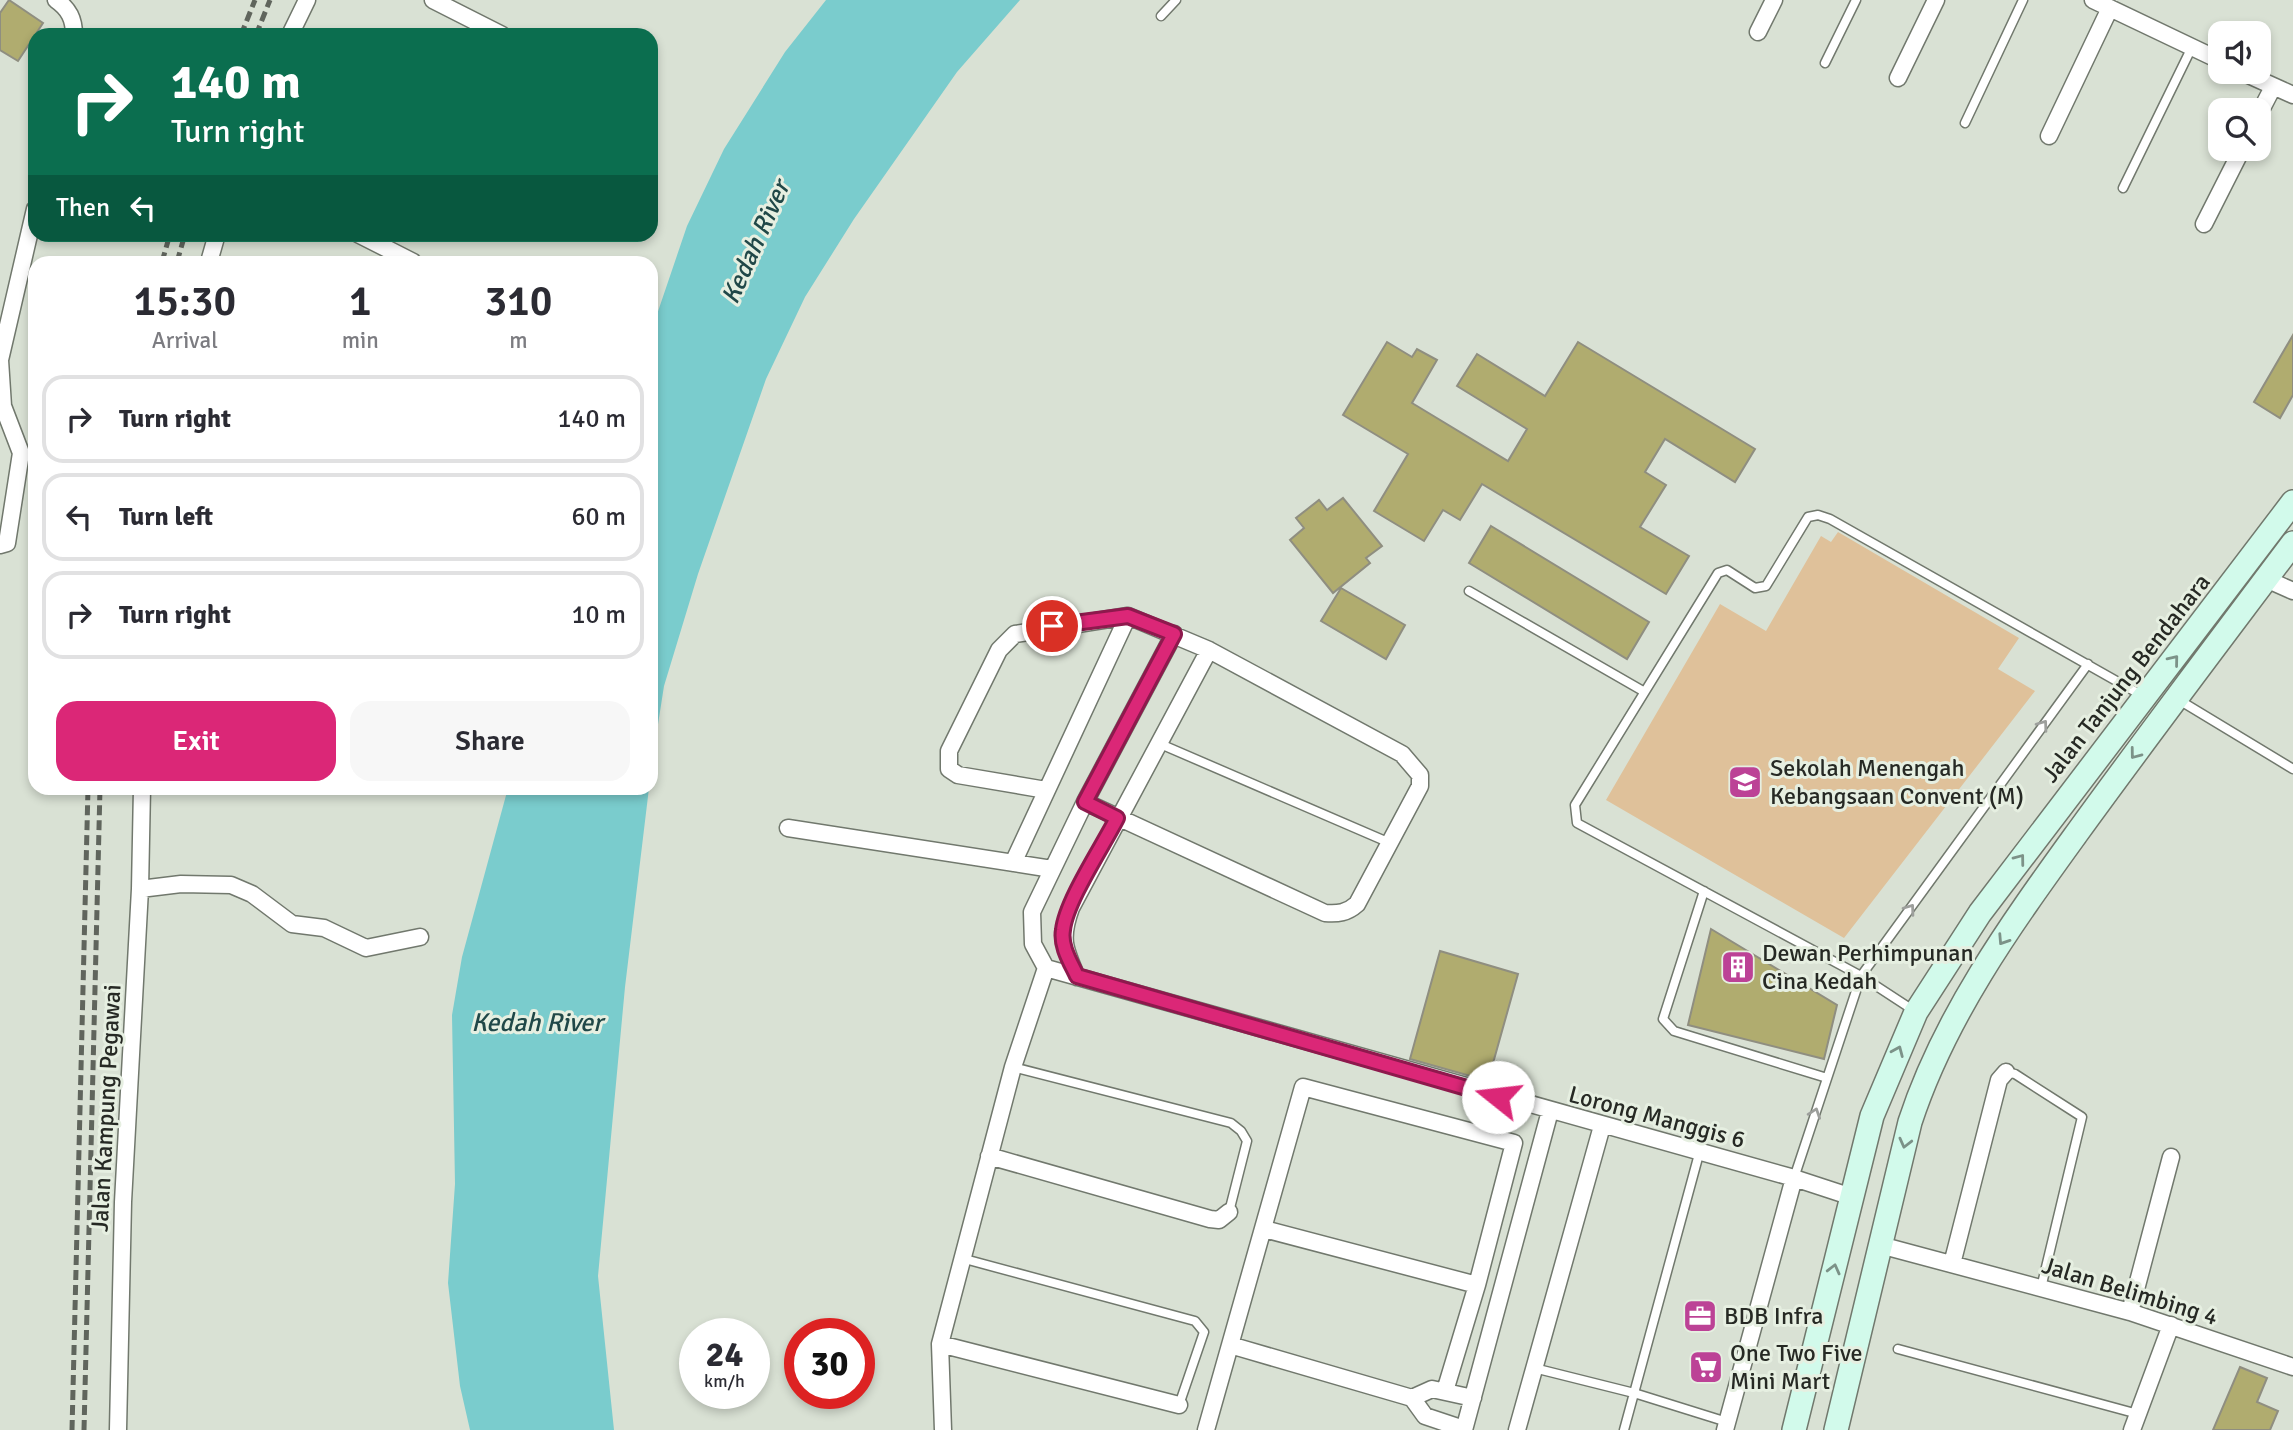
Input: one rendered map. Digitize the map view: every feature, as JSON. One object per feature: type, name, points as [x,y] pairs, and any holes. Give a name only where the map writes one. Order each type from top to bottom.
[{"type":"main road","name":"Jalan Tanjung Bendahara","points":[[1794,1430],[1872,1116],[1916,1012],[1980,913],[2293,502]]},
{"type":"main road","name":"Jalan Tanjung Bendahara","points":[[1836,1430],[1910,1122],[1923,1082],[1945,1034],[2026,904],[2293,543]]},
{"type":"street","points":[[55,0],[71,6],[74,28]]},
{"type":"street","points":[[293,28],[307,0]]},
{"type":"street","points":[[433,0],[488,28]]},
{"type":"street","points":[[1758,32],[1774,0]]},
{"type":"street","points":[[1898,78],[1936,0]]},
{"type":"street","points":[[2093,0],[2208,55]]},
{"type":"street","points":[[2049,136],[2110,8]]},
{"type":"street","points":[[2271,104],[2287,90]]},
{"type":"street","points":[[2204,223],[2236,161]]},
{"type":"street","points":[[0,545],[7,543],[21,453],[3,407],[0,360],[28,239]]},
{"type":"street","points":[[374,242],[401,256]]},
{"type":"street","points":[[2266,579],[2293,592]]},
{"type":"street","points":[[1013,863],[1128,616]]},
{"type":"street","points":[[1046,790],[958,775],[949,769],[949,751],[999,650],[1015,634],[1128,616],[1209,650],[1402,754],[1414,764],[1420,775],[1420,786],[1357,904],[1349,911],[1325,913],[1085,802]]},
{"type":"street","points":[[943,1430],[940,1344],[1013,1067],[1045,968],[1033,944],[1030,920],[1085,802],[1174,634]]},
{"type":"street","points":[[1077,976],[1065,951],[1062,931],[1070,908],[1209,650]]},
{"type":"street","name":"Jalan Kampung Pegawai","points":[[118,1430],[123,1202],[140,889],[142,795]]},
{"type":"street","points":[[788,828],[1052,869]]},
{"type":"street","points":[[140,889],[181,884],[231,885],[252,894],[292,924],[324,928],[366,948],[420,937]]},
{"type":"street","name":"Lorong Manggis 6","points":[[1045,968],[1699,1154],[1794,1178],[1852,1197]]},
{"type":"street","points":[[1952,1264],[1999,1080],[2006,1072]]},
{"type":"street","points":[[1206,1430],[1303,1087],[1514,1143],[1477,1285],[1445,1391]]},
{"type":"street","points":[[1230,1345],[1412,1398],[1425,1416],[1464,1429],[1550,1111]]},
{"type":"street","points":[[1517,1430],[1602,1126]]},
{"type":"street","points":[[989,1156],[1210,1219],[1219,1220],[1228,1212]]},
{"type":"street","points":[[2130,1312],[2171,1157]]},
{"type":"street","points":[[1726,1426],[1794,1178]]},
{"type":"street","points":[[1264,1229],[1477,1285]]},
{"type":"street","name":"Jalan Belimbing 4","points":[[1881,1245],[2130,1312],[2293,1367]]},
{"type":"street","points":[[2132,1430],[2171,1325]]},
{"type":"street","points":[[940,1344],[1179,1405]]},
{"type":"street","points":[[1412,1398],[1432,1389],[1473,1398]]},
{"type":"lane","points":[[1161,16],[1176,0]]},
{"type":"lane","points":[[1825,63],[1856,0]]},
{"type":"lane","points":[[1965,123],[2023,0]]},
{"type":"lane","points":[[2123,188],[2192,47]]},
{"type":"lane","points":[[1916,1012],[1861,976],[1577,823],[1575,805],[1718,573],[1727,570],[1755,588],[1766,586],[1808,517],[1818,515],[1830,519],[2145,697]]},
{"type":"lane","points":[[1469,591],[1643,691]]},
{"type":"lane","points":[[1794,1178],[1861,976],[2088,664]]},
{"type":"lane","points":[[2176,698],[2293,769]]},
{"type":"lane","points":[[1158,743],[1390,842]]},
{"type":"lane","points":[[1704,891],[1663,1019],[1674,1031],[1827,1078]]},
{"type":"lane","points":[[1013,1067],[1231,1123],[1241,1131],[1247,1141],[1228,1212]]},
{"type":"lane","points":[[2006,1072],[2015,1074],[2078,1113],[2083,1122],[2041,1288]]},
{"type":"lane","points":[[1624,1430],[1699,1154]]},
{"type":"lane","points":[[961,1258],[1195,1321],[1204,1332],[1179,1405]]},
{"type":"lane","points":[[1898,1349],[2138,1414]]},
{"type":"lane","points":[[1534,1368],[1634,1393],[1726,1426]]},
{"type":"shaded area","points":[[1838,532],[2019,638],[1998,669],[2035,691],[1844,938],[1606,800],[1720,604],[1766,631],[1821,536],[1831,542]]},
{"type":"water","name":"Kedah River","points":[[826,0],[1020,0],[957,72],[854,219],[805,297],[766,379],[698,574],[664,686],[658,724],[658,311],[687,226],[724,149],[785,52]]},
{"type":"water","name":"Kedah River","points":[[506,795],[648,795],[625,987],[598,1276],[614,1430],[470,1430],[460,1386],[448,1283],[455,1184],[452,1015],[462,957]]},
{"type":"building","points":[[9,0],[43,23],[40,28],[28,28],[28,46],[18,61],[0,50],[0,13]]},
{"type":"building","points":[[2293,335],[2293,395],[2280,418],[2254,402]]},
{"type":"building","points":[[1387,342],[1412,357],[1417,349],[1437,360],[1412,403],[1508,461],[1527,429],[1457,386],[1477,354],[1545,396],[1578,342],[1755,449],[1735,482],[1665,439],[1645,472],[1666,485],[1640,527],[1689,556],[1666,594],[1482,484],[1460,520],[1443,510],[1424,541],[1374,511],[1408,454],[1343,415]]},
{"type":"building","points":[[1343,498],[1382,546],[1366,558],[1370,563],[1333,593],[1290,540],[1304,528],[1296,518],[1319,500],[1327,510]]},
{"type":"building","points":[[1491,526],[1649,622],[1627,659],[1469,563]]},
{"type":"building","points":[[1341,588],[1405,625],[1386,659],[1321,621]]},
{"type":"building","name":"Dewan Perhimpunan Cina Kedah","points":[[1711,929],[1837,1005],[1824,1059],[1688,1025]]},
{"type":"building","points":[[1440,951],[1518,974],[1488,1081],[1410,1059]]},
{"type":"building","points":[[2240,1367],[2267,1378],[2257,1402],[2278,1411],[2270,1430],[2213,1430]]},
{"type":"railway","points":[[244,28],[255,0]]},
{"type":"railway","points":[[259,28],[270,0]]},
{"type":"railway","points":[[164,256],[168,242]]},
{"type":"railway","points":[[179,256],[183,242]]},
{"type":"railway","points":[[72,1430],[88,795]]},
{"type":"railway","points":[[84,1430],[100,795]]},
{"type":"place","name":"Sekolah Menengah Kebangsaan Convent (M)","points":[[1745,782]]},
{"type":"place","name":"Dewan Perhimpunan Cina Kedah","points":[[1738,967]]},
{"type":"place","name":"BDB Infra","points":[[1700,1316]]},
{"type":"place","name":"One Two Five Mini Mart","points":[[1706,1367]]},
{"type":"route","points":[[1052,626],[1128,616],[1174,634],[1085,802],[1117,818],[1070,908],[1062,931],[1065,951],[1077,976],[1498,1097]]}]
